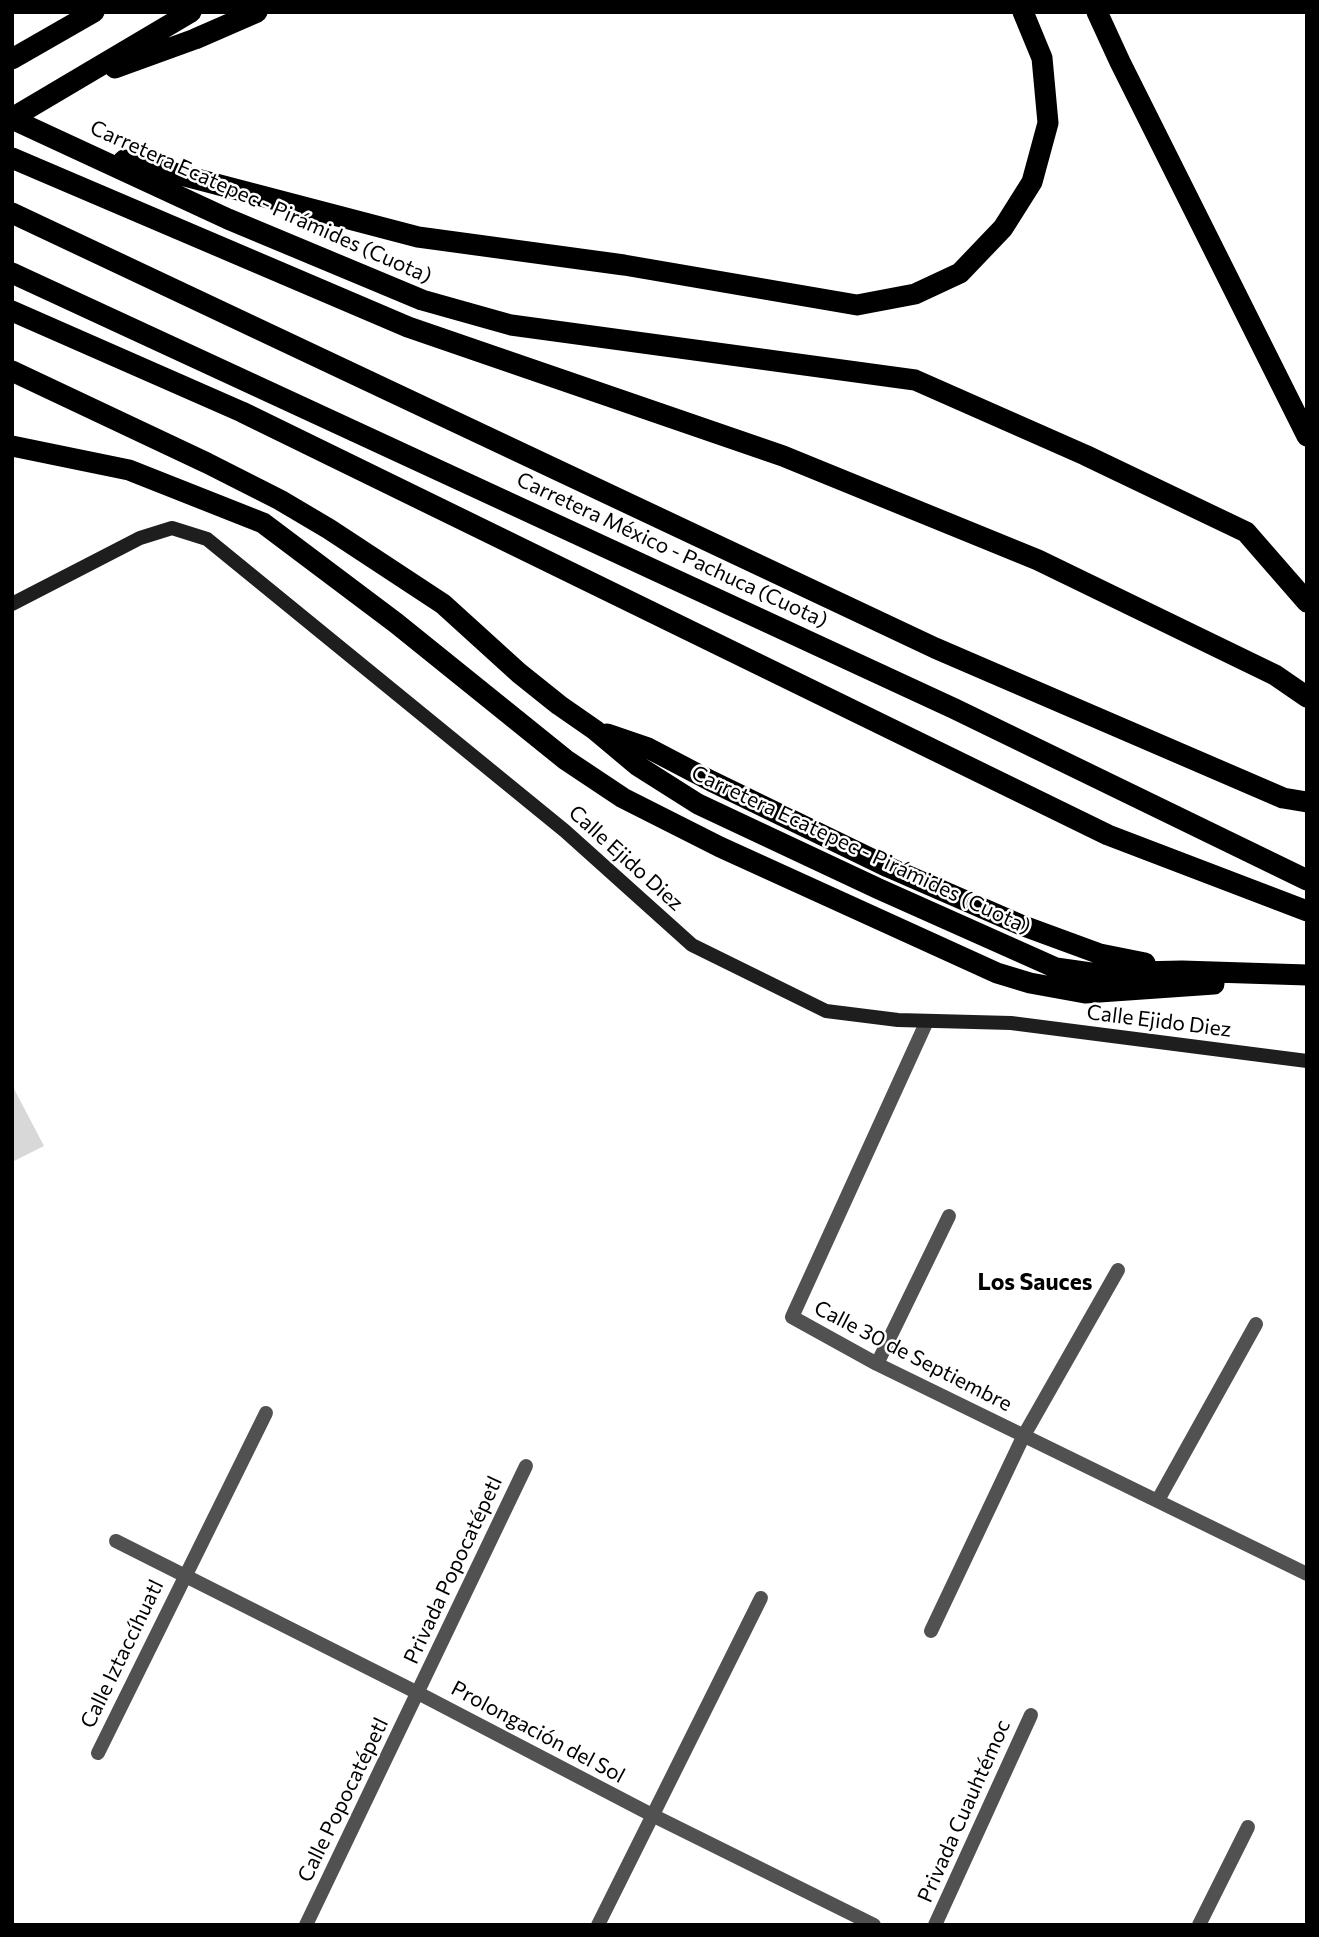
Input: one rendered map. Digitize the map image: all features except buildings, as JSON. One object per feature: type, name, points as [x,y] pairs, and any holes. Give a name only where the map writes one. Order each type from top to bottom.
[{"type":"highway","points":[[12,59],[94,12]]},
{"type":"highway","points":[[12,118],[191,12]]},
{"type":"highway","points":[[70,84],[195,39],[257,12]]},
{"type":"highway","points":[[68,145],[418,237],[624,265],[857,305],[915,294],[960,273],[1003,228],[1032,182],[1048,123],[1042,58],[1023,12]]},
{"type":"highway","points":[[1097,12],[1144,112],[1307,436]]},
{"type":"highway","name":"Carretera Ecatepec - Pirámides (Cuota)","points":[[12,118],[228,219],[422,300],[511,325],[915,380],[1085,455],[1246,532],[1307,602]]},
{"type":"highway","points":[[12,158],[408,327],[783,456],[1038,560],[1275,675],[1307,697]]},
{"type":"highway","name":"Carretera México - Pachuca (Cuota)","points":[[12,213],[988,672],[1283,798],[1307,802]]},
{"type":"highway","name":"Carretera México - Pachuca (Cuota)","points":[[12,273],[955,709],[1307,880]]},
{"type":"highway","points":[[12,312],[242,412],[1108,835],[1307,911]]},
{"type":"highway","name":"Carretera Ecatepec - Pirámides (Cuota)","points":[[12,372],[207,463],[280,500],[329,529],[443,604],[519,673],[638,766],[698,804],[878,890],[1056,968],[1091,973],[1182,971],[1307,977]]},
{"type":"highway","points":[[12,446],[129,470],[263,523],[396,623],[566,760],[623,798],[720,847],[998,973],[1030,983],[1085,993],[1307,977]]},
{"type":"main road","name":"Calle Ejido Diez","points":[[12,604],[141,538],[172,528],[207,539],[565,831],[692,945],[825,1011],[898,1020],[1011,1023],[1307,1061]]},
{"type":"street","name":"Calle 30 de Septiembre","points":[[926,1021],[792,1317],[877,1364],[1023,1437],[1307,1574]]},
{"type":"street","points":[[877,1364],[949,1216]]},
{"type":"street","points":[[931,1631],[1023,1437],[1118,1270]]},
{"type":"street","points":[[1158,1500],[1256,1324]]},
{"type":"street","name":"Calle Iztaccíhuatl","points":[[98,1753],[266,1413]]},
{"type":"street","name":"Privada Popocatépetl","points":[[418,1693],[526,1466]]},
{"type":"street","name":"Prolongación del Sol","points":[[116,1541],[418,1693],[652,1815],[874,1925]]},
{"type":"street","points":[[598,1925],[761,1598]]},
{"type":"street","name":"Calle Popocatépetl","points":[[306,1925],[418,1693]]},
{"type":"street","name":"Privada Cuauhtémoc","points":[[935,1925],[1031,1715]]},
{"type":"street","points":[[1199,1925],[1248,1827]]},
{"type":"shaded area","points":[[12,1085],[44,1146],[12,1162]]},
{"type":"district","name":"Los Sauces","points":[[1035,1282]]}]
